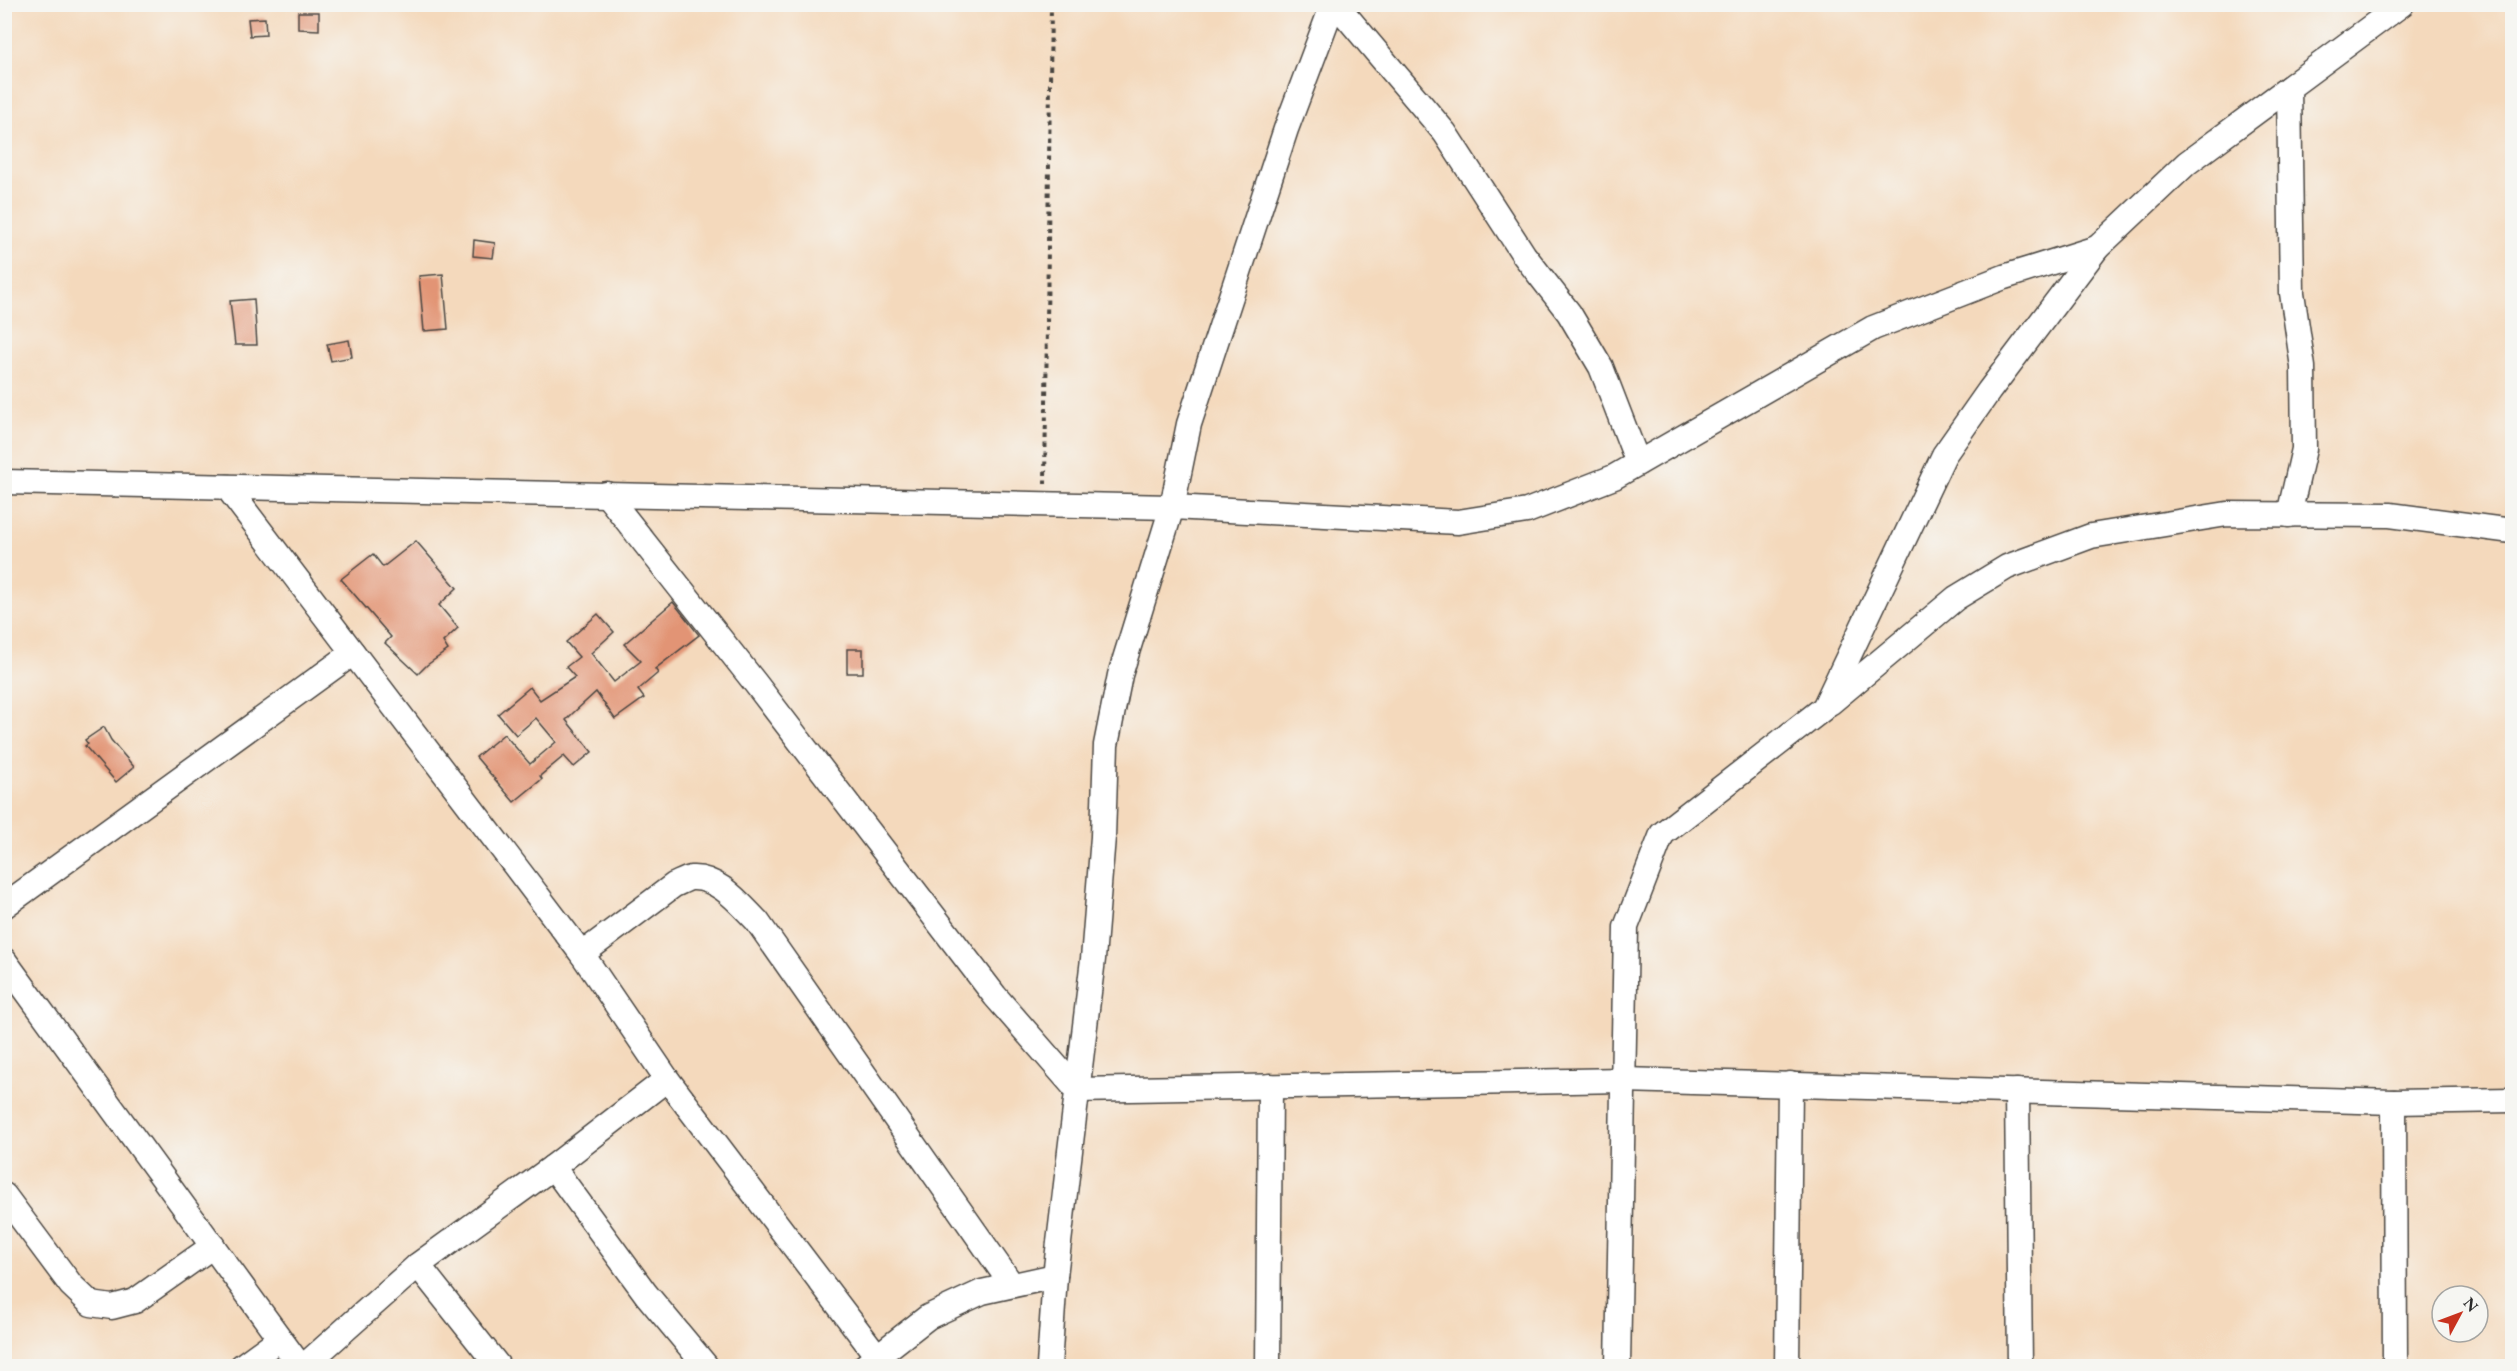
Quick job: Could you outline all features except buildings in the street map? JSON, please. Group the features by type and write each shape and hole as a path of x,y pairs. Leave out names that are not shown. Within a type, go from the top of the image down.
{"street":[{"path":"1049,1366 1055,1276 1093,959 1103,837 1106,745 1120,675 1172,507 1189,424 1286,129 1335,4 1445,134 1524,255 1569,313 1601,368 1638,463"},
{"path":"1824,708 1944,455 1989,391 2097,248 2187,163 2402,4"},
{"path":"2289,88 2292,293 2303,367 2304,448 2289,515"},
{"path":"4,482 1045,503 1172,507 1458,522 1527,511 1614,477 1873,328 1973,288 2097,248"},
{"path":"227,487 582,954 667,1079 870,1361 928,1317 982,1292 1055,1276"},
{"path":"606,494 756,684 995,996 1077,1090"},
{"path":"1618,1366 1626,927 1662,834 1824,708 1956,598 2007,567 2091,536 2227,514 2390,515 2512,531"},
{"path":"4,906 353,653"},
{"path":"582,954 674,885 691,878 709,880 729,894 757,921 1012,1285"},
{"path":"4,960 279,1339 302,1366 418,1265 553,1167 667,1079"},
{"path":"1077,1090 1624,1080 2394,1102 2512,1100"},
{"path":"1787,1366 1790,1084"},
{"path":"1268,1366 1270,1086"},
{"path":"2017,1091 2020,1366"},
{"path":"2394,1102 2394,1366"},
{"path":"553,1167 646,1294 706,1366"},
{"path":"4,1195 71,1285 91,1304 112,1308 135,1301 213,1246"},
{"path":"418,1265 498,1366"},
{"path":"242,1366 279,1339"}],"path":[{"path":"1045,503 1051,4"}]}
